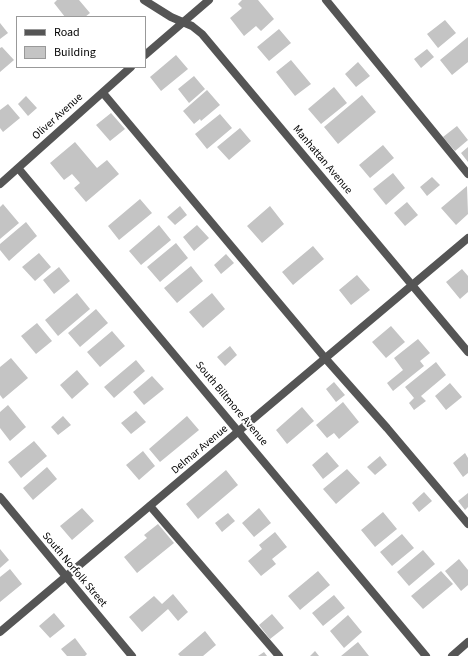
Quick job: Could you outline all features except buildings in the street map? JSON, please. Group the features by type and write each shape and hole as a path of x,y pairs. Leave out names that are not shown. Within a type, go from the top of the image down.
{"street":[{"name":"Manhattan Avenue","path":"144,0 155,8 183,22 202,34 468,352"},
{"path":"146,53 209,0"},
{"path":"326,0 468,174"},
{"name":"Oliver Avenue","path":"0,184 130,68"},
{"path":"102,92 325,358 387,428 468,524"},
{"name":"South Biltmore Avenue","path":"18,168 240,431 426,656"},
{"name":"Delmar Avenue","path":"0,632 468,238"},
{"name":"South Norfolk Street","path":"0,497 132,656"},
{"path":"150,506 279,656"},
{"path":"452,656 468,642"}]}
